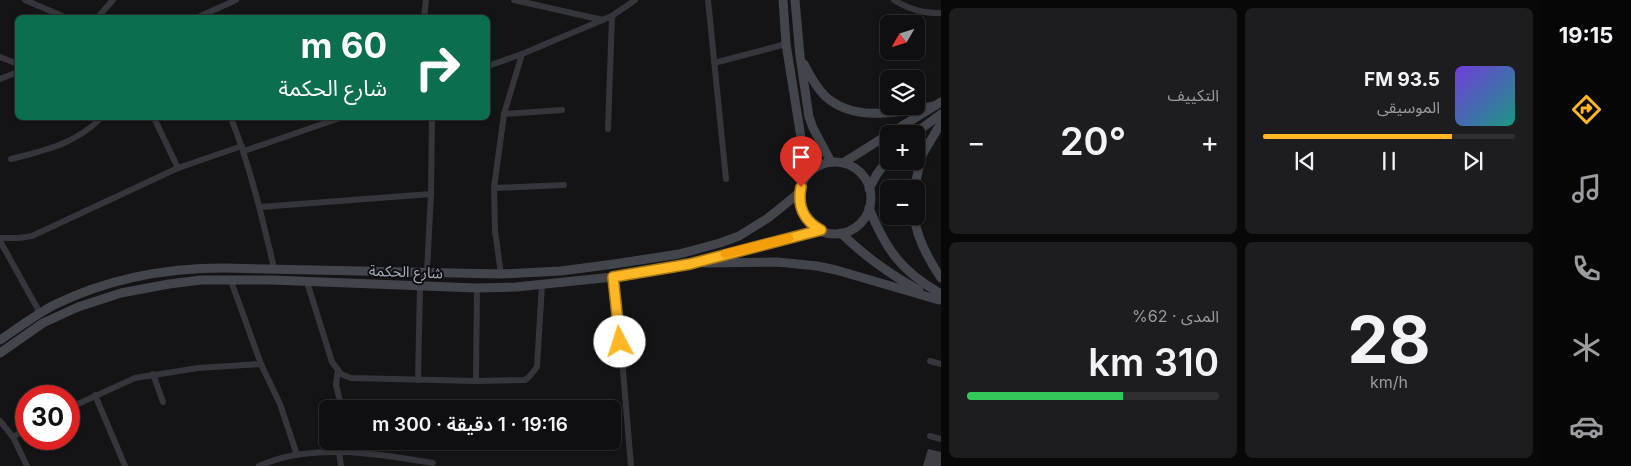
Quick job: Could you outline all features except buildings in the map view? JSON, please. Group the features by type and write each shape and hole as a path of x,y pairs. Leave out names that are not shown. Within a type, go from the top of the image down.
{"street":[{"path":"100,15 113,0"},
{"path":"203,15 236,0"},
{"path":"424,15 426,0"},
{"path":"514,0 602,20"},
{"path":"490,65 522,54 612,16 635,0"},
{"path":"708,0 726,179"},
{"path":"783,0 786,44 807,175"},
{"path":"795,0 800,56 810,116 813,128 831,162"},
{"path":"894,0 901,5 922,13 941,13"},
{"path":"29,1 60,15"},
{"path":"608,129 612,16"},
{"path":"714,63 786,44"},
{"path":"501,274 494,231 494,188 504,114 522,54"},
{"path":"800,56 818,88 825,96 841,107 858,112 876,114 905,111 937,104"},
{"path":"0,57 15,63"},
{"path":"0,79 15,73"},
{"path":"903,125 937,104"},
{"path":"504,114 562,110"},
{"path":"925,126 941,114"},
{"path":"11,159 57,147 91,128 99,120"},
{"path":"155,120 178,168"},
{"path":"232,120 243,148 260,207 274,268"},
{"path":"40,314 0,240 32,236 178,168 334,120"},
{"path":"427,271 432,120"},
{"path":"916,180 922,155 941,123"},
{"path":"842,163 880,140"},
{"path":"869,208 858,224 847,231 834,233 821,230 810,223 800,206 801,187 807,175 817,166 831,162 849,165 860,172 869,189 869,208 877,229 896,259 940,298"},
{"path":"869,189 880,169"},
{"path":"494,188 564,185"},
{"name":"شارع الحكمة","path":"0,340 54,305 95,288 138,276 200,268 427,271 501,274 561,271 679,254 739,236 754,228 800,193"},
{"path":"260,207 431,194"},
{"path":"916,225 924,250 941,278"},
{"name":"شارع الحكمة","path":"0,353 43,323 78,307 128,291 169,284 201,280 271,280 477,288 516,287 613,277 690,264 821,230"},
{"path":"841,233 849,241 913,287 940,298"},
{"path":"690,264 768,262 817,266 940,298"},
{"path":"613,277 619,323 630,466"},
{"path":"231,281 261,364 280,404 297,455"},
{"path":"307,282 332,362 343,375 351,378 476,382 525,380 537,367 542,284"},
{"path":"418,380 420,286"},
{"path":"476,382 477,288"},
{"path":"930,361 941,364"},
{"path":"80,402 135,378 153,374 198,368 261,364"},
{"path":"338,370 336,385 340,400"},
{"path":"153,374 163,402"},
{"path":"95,395 125,466"},
{"path":"0,421 13,436 27,466"},
{"path":"930,436 941,439"},
{"path":"339,452 341,466"},
{"path":"259,466 297,455 339,452 380,454 433,462"}],"slow traffic":[{"path":"725,254 789,238"}],"route":[{"path":"620,342 613,277 690,264 821,230 810,223 803,213 799,200 801,187"}]}
